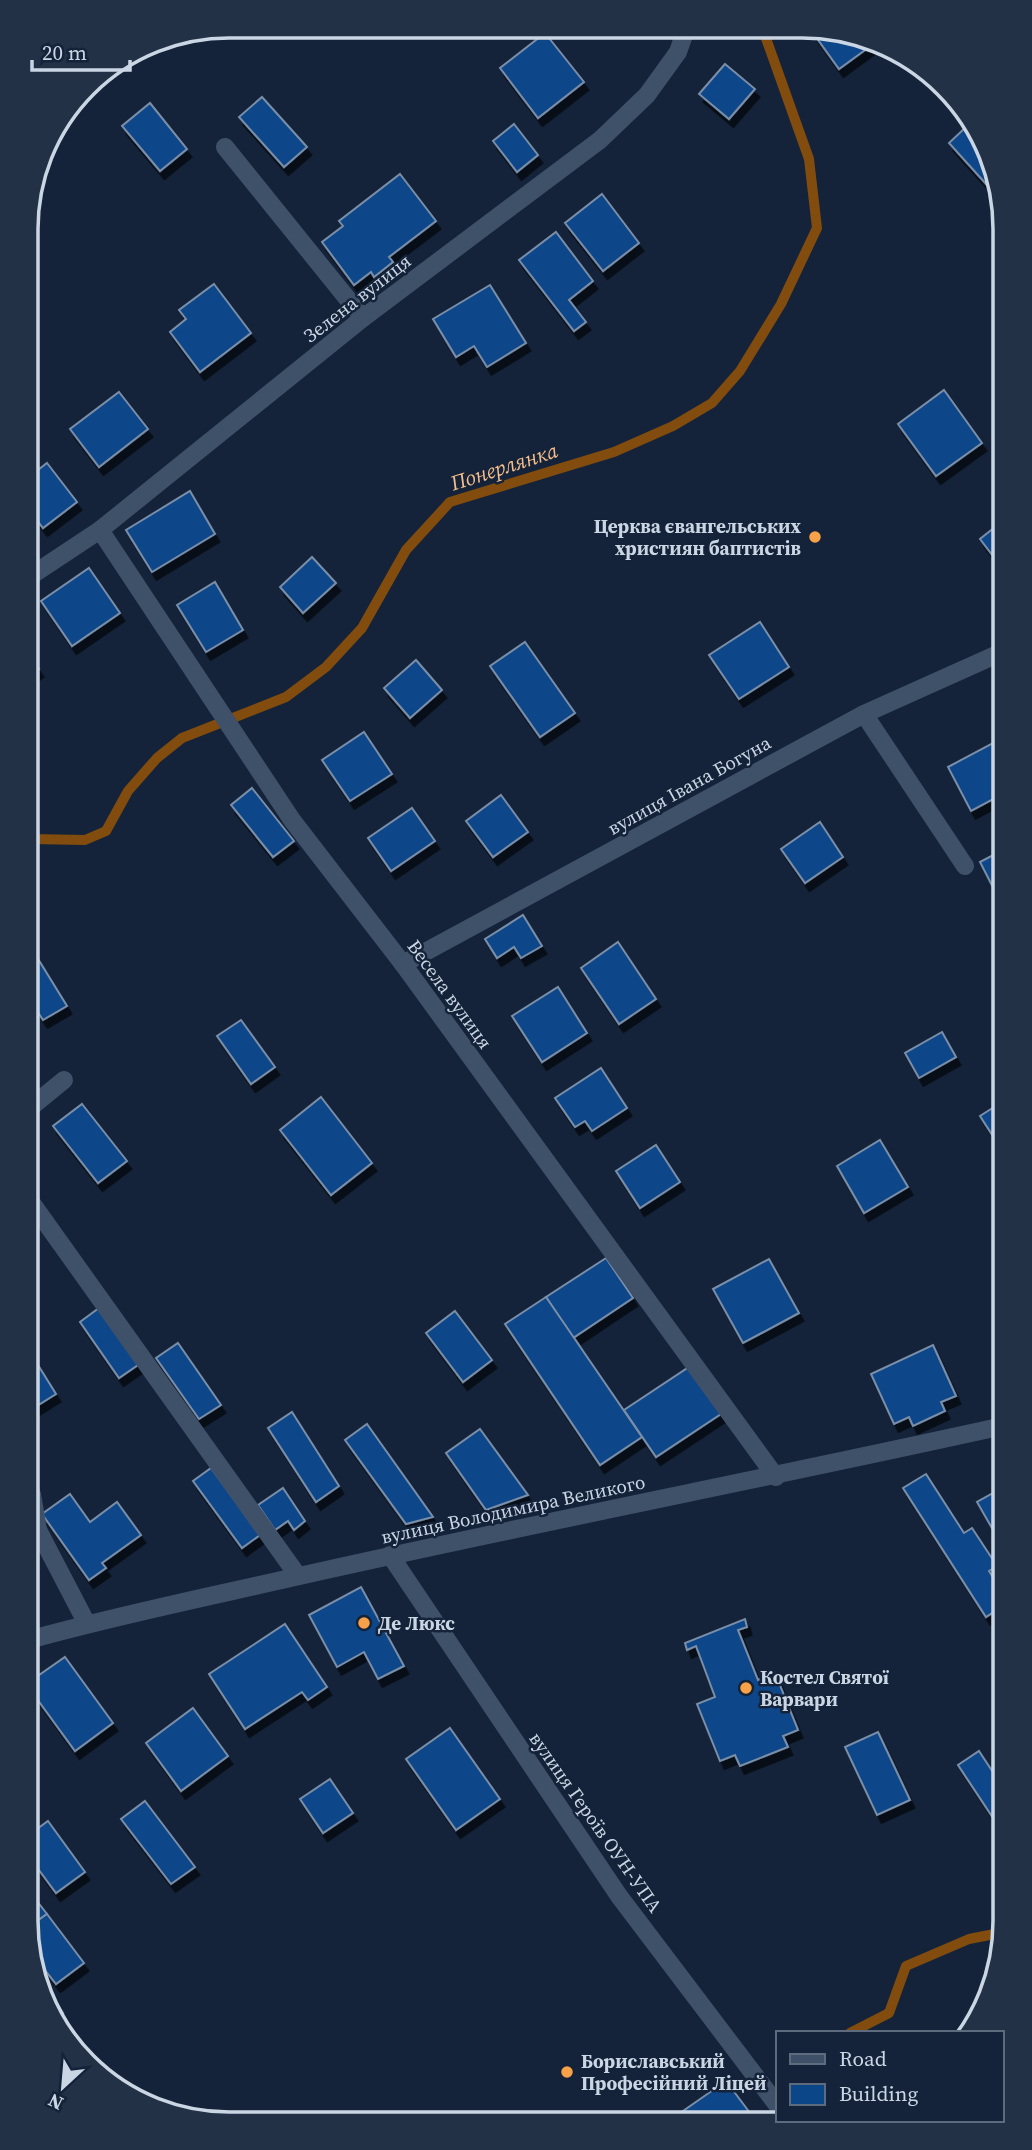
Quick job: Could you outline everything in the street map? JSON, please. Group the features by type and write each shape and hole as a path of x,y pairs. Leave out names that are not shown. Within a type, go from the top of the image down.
{"street":[{"name":"Зелена вулиця","path":"39,571 100,530 363,318 600,140 647,95 678,52 683,39"},
{"path":"226,147 363,318"},
{"name":"Весела вулиця","path":"100,530 292,820 403,964 776,1477"},
{"name":"вулиця Івана Богуна","path":"403,964 864,714 993,656"},
{"path":"864,714 965,866"},
{"path":"38,1101 64,1080"},
{"path":"38,1212 298,1576"},
{"name":"вулиця Володимира Великого","path":"38,1637 390,1555 776,1477 993,1428"},
{"path":"38,1530 87,1624"},
{"name":"вулиця Героїв ОУН-УПА","path":"390,1555 619,1896 776,2103"}],"building":[{"path":"537,39 550,39 584,82 538,118 500,68"},
{"path":"818,40 840,42 866,50 839,69"},
{"path":"725,64 755,89 729,119 699,94"},
{"path":"262,97 307,147 284,167 239,117"},
{"path":"150,103 187,149 160,171 122,126"},
{"path":"514,124 538,155 517,172 493,141"},
{"path":"964,129 974,145 988,187 949,143"},
{"path":"400,174 436,221 389,257 393,262 374,277 371,272 354,285 322,242 343,226 339,221"},
{"path":"602,194 639,243 603,271 565,223"},
{"path":"556,232 593,281 569,300 586,322 574,331 519,260"},
{"path":"214,284 251,333 200,372 170,332 186,319 179,310"},
{"path":"490,285 526,343 487,367 474,346 456,357 433,319"},
{"path":"944,390 982,443 936,476 898,424"},
{"path":"119,392 148,429 99,467 70,429"},
{"path":"47,463 77,502 43,528 39,523 39,469"},
{"path":"190,491 215,534 152,572 126,530"},
{"path":"993,529 993,556 980,539"},
{"path":"312,557 336,583 303,613 280,587"},
{"path":"89,568 120,613 72,646 41,601"},
{"path":"215,582 243,630 206,652 177,605"},
{"path":"760,622 789,667 739,699 709,655"},
{"path":"525,642 575,713 540,737 490,666"},
{"path":"416,660 442,690 410,718 384,688"},
{"path":"364,732 392,774 350,801 322,760"},
{"path":"993,743 993,799 971,811 948,767"},
{"path":"252,788 294,841 273,857 231,805"},
{"path":"501,795 528,832 493,857 466,821"},
{"path":"412,808 435,841 391,871 368,838"},
{"path":"820,822 843,857 805,883 781,849"},
{"path":"993,855 993,887 980,862"},
{"path":"523,915 542,946 521,958 514,947 497,958 485,939"},
{"path":"618,942 656,999 619,1024 581,968"},
{"path":"39,960 67,1006 43,1020 39,1013"},
{"path":"558,987 587,1033 542,1062 512,1016"},
{"path":"241,1020 275,1067 251,1084 217,1036"},
{"path":"942,1032 956,1057 919,1078 905,1053"},
{"path":"601,1068 627,1108 592,1131 585,1121 575,1127 555,1098"},
{"path":"321,1097 372,1163 331,1195 280,1130"},
{"path":"82,1104 127,1161 98,1183 53,1126"},
{"path":"993,1108 993,1136 980,1116"},
{"path":"880,1140 908,1187 864,1213 837,1166"},
{"path":"656,1145 680,1182 640,1208 616,1171"},
{"path":"606,1258 633,1298 573,1338 546,1297"},
{"path":"769,1259 799,1313 743,1343 713,1289"},
{"path":"546,1297 642,1437 600,1465 505,1324"},
{"path":"99,1308 138,1365 119,1378 80,1322"},
{"path":"455,1311 492,1360 463,1382 426,1333"},
{"path":"178,1343 221,1405 199,1419 156,1358"},
{"path":"933,1345 956,1396 941,1402 945,1411 913,1426 909,1417 894,1424 871,1374"},
{"path":"38,1366 56,1394 38,1405"},
{"path":"689,1367 721,1414 656,1457 624,1410"},
{"path":"292,1412 339,1486 316,1502 268,1428"},
{"path":"367,1424 433,1517 406,1524 345,1440"},
{"path":"480,1429 528,1495 486,1510 446,1453"},
{"path":"211,1468 260,1535 242,1548 193,1481"},
{"path":"926,1474 964,1533 972,1528 993,1560 993,1568 989,1571 993,1577 993,1612 986,1617 903,1488"},
{"path":"283,1488 305,1521 294,1530 288,1521 275,1530 258,1505"},
{"path":"993,1493 993,1530 977,1502"},
{"path":"70,1494 90,1522 117,1502 141,1535 102,1563 106,1568 89,1580 42,1514"},
{"path":"361,1587 404,1666 378,1679 364,1652 337,1667 309,1615"},
{"name":"Костел Святої Варвари","path":"745,1619 747,1627 738,1630 758,1680 775,1673 798,1730 783,1736 788,1747 740,1766 735,1755 720,1761 697,1704 715,1697 696,1646 687,1650 685,1643"},
{"path":"285,1624 327,1687 308,1700 302,1692 245,1729 209,1674"},
{"path":"65,1657 113,1723 75,1751 38,1700 38,1676"},
{"path":"193,1708 228,1756 181,1791 146,1743"},
{"path":"450,1728 500,1799 456,1830 406,1759"},
{"path":"878,1732 910,1800 877,1815 845,1747"},
{"path":"979,1751 993,1772 993,1818 958,1765"},
{"path":"330,1779 353,1813 323,1833 300,1799"},
{"path":"145,1801 195,1867 171,1884 121,1819"},
{"path":"48,1821 85,1872 56,1893 38,1869 38,1828"},
{"path":"38,1902 47,1914 38,1920"},
{"path":"47,1914 84,1963 56,1984 46,1971 42,1958 38,1920"},
{"path":"726,2081 749,2112 684,2112"}],"waterway":[{"name":"Понерлянка","path":"39,839 85,840 106,831 128,791 157,758 182,738 286,697 326,667 362,628 406,550 450,502 614,452 673,426 712,403 740,371 781,304 817,228 809,159 766,39"},
{"path":"854,2031 889,2013 906,1966 969,1939 993,1934"}],"place":[{"name":"Церква євангельських християн баптистів","path":"815,537"},
{"name":"Де Люкс","path":"364,1623"},
{"name":"Костел Святої Варвари","path":"746,1688"},
{"name":"Бориславський Професійний Ліцей","path":"567,2072"}]}
